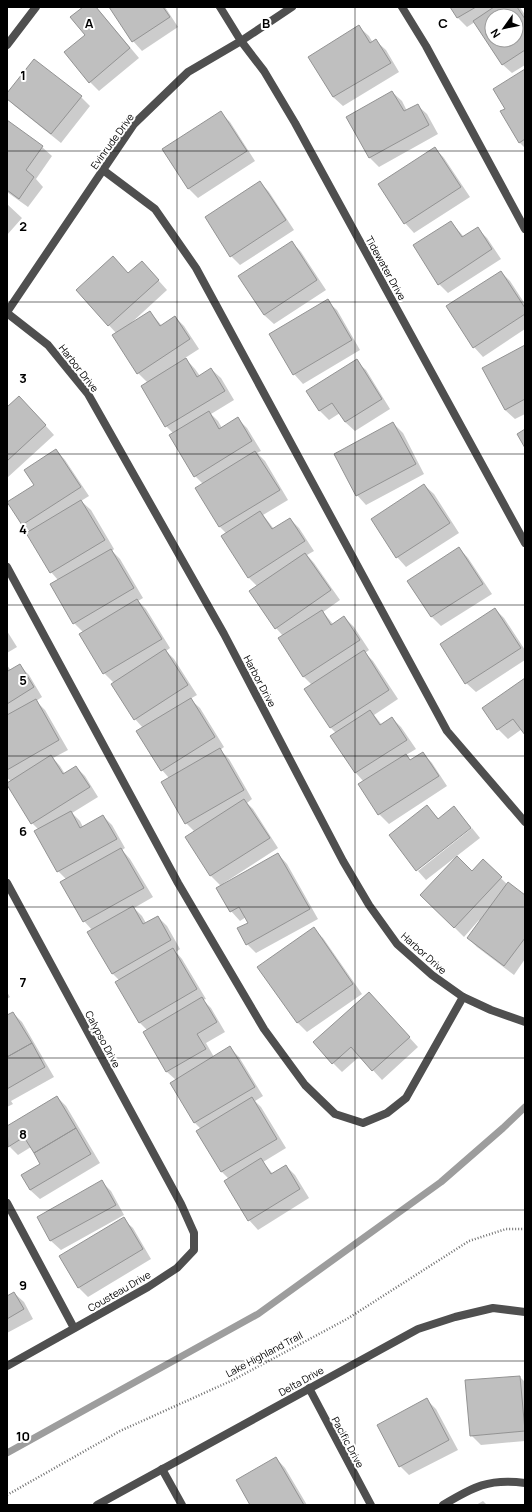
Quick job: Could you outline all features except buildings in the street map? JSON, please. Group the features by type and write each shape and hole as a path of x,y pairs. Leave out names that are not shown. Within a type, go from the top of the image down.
{"street":[{"path":"7,45 36,7"},
{"name":"Tidewater Drive","path":"220,7 241,41 264,71 295,123 525,544"},
{"name":"Evinrude Drive","path":"7,312 134,124 188,72 241,41 292,7"},
{"path":"402,7 426,46 525,229"},
{"path":"103,170 155,209 196,268 446,731 525,822"},
{"name":"Harbor Drive","path":"7,312 48,345 88,394 224,634 340,854 369,905 397,944 432,975 463,997 492,1010 525,1022"},
{"path":"7,567 178,883 264,1029 305,1085 335,1114 363,1123 387,1113 406,1098 463,997"},
{"name":"Calypso Drive","path":"7,883 181,1204"},
{"path":"7,1203 74,1328"},
{"name":"Cousteau Drive","path":"7,1366 154,1283 177,1268 194,1250 194,1233 181,1204"},
{"name":"Delta Drive","path":"97,1505 418,1329 455,1317 493,1308 525,1312"},
{"name":"Pacific Drive","path":"309,1388 371,1505"},
{"path":"162,1469 182,1505"},
{"path":"443,1505 468,1490 491,1482 511,1481 525,1483"}],"path":[{"name":"Lake Highland Trail","path":"7,1495 120,1431 233,1380 347,1319 469,1241 506,1229 525,1228"}],"waterway":[{"path":"7,1453 258,1314 441,1182 525,1107"}]}
